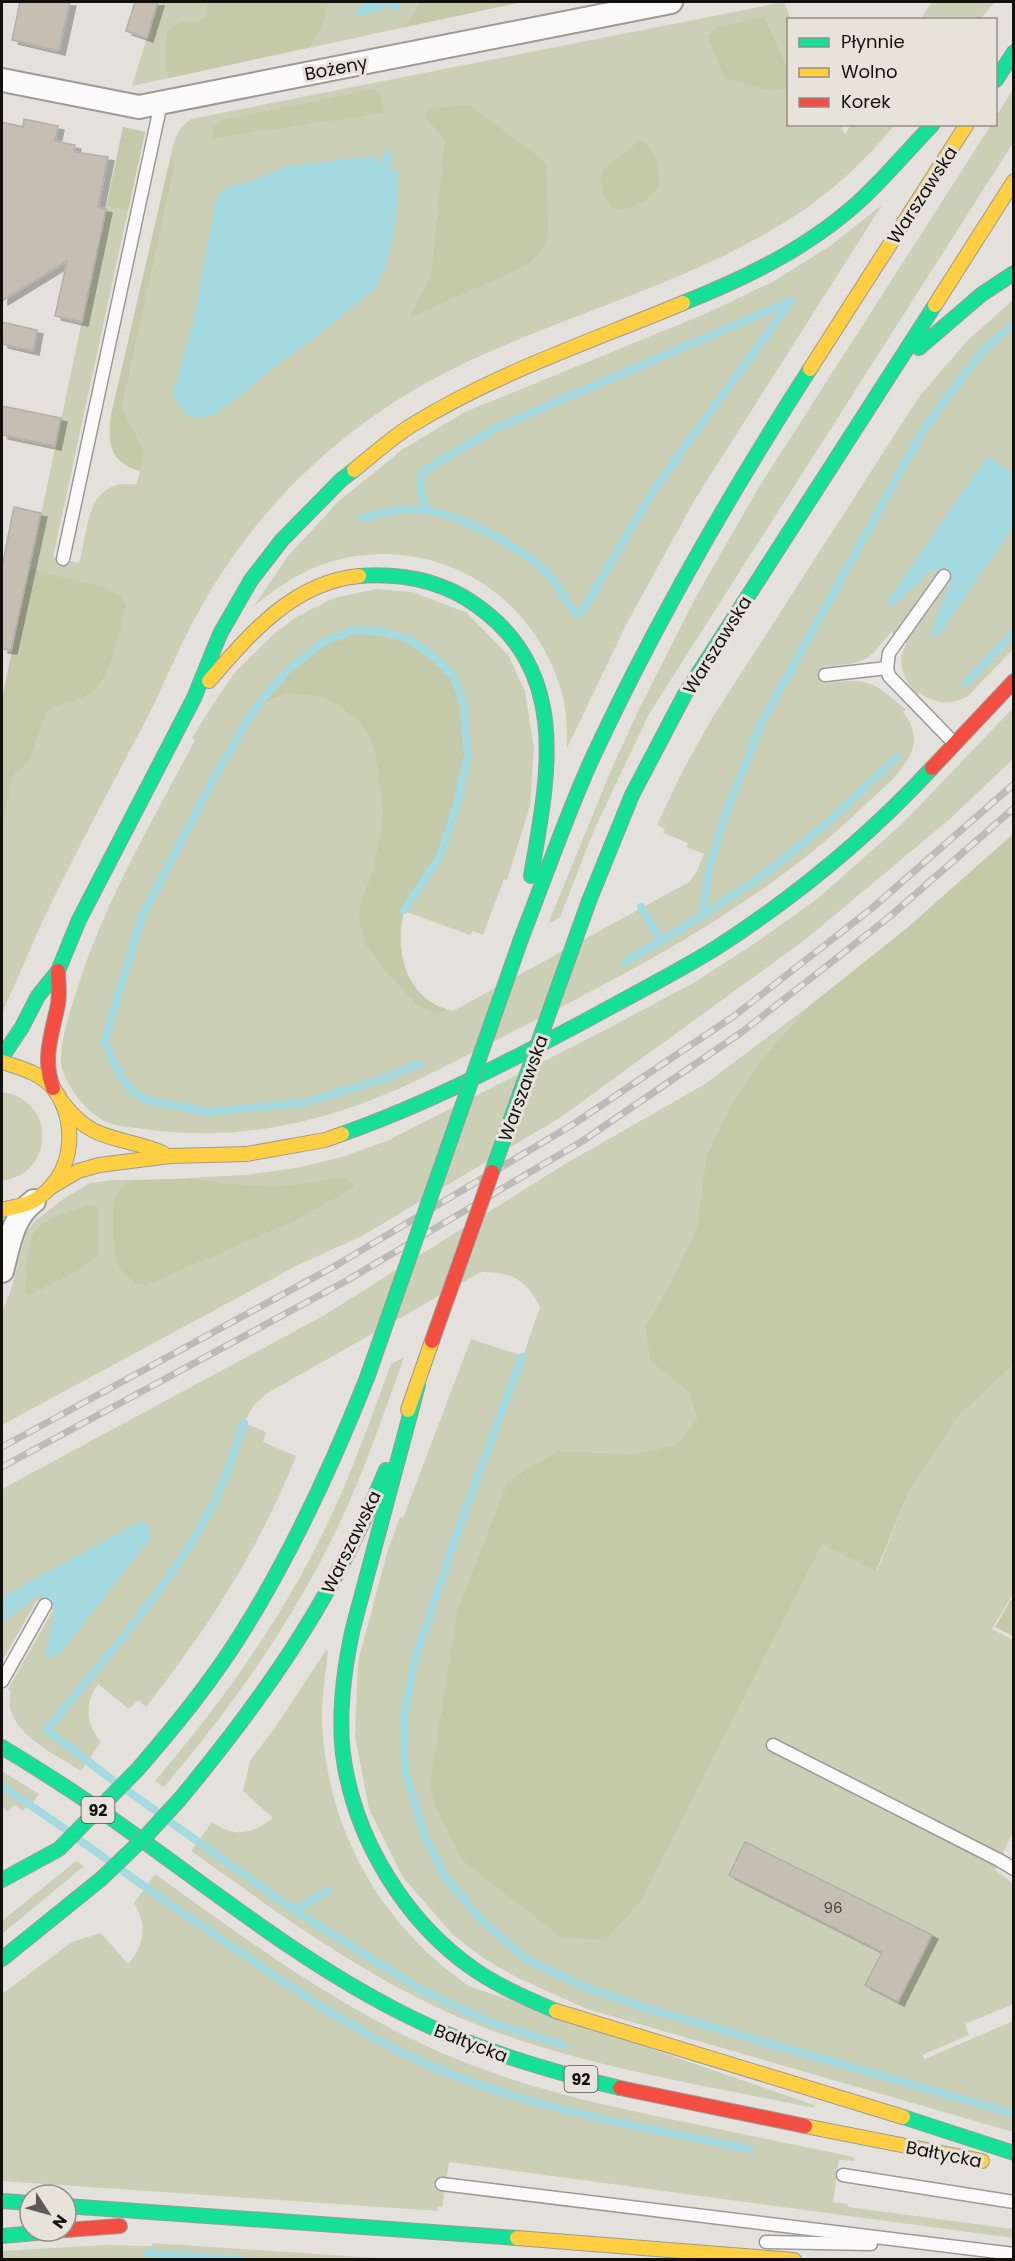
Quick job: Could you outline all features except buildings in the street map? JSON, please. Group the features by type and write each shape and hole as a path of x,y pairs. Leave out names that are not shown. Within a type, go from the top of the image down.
{"main road":[{"path":"997,55 1014,36"},
{"path":"997,78 1014,52"},
{"path":"2,1057 17,1036 38,996 58,970 79,920 194,698 220,634 251,580 282,540 311,510 341,480 376,451 409,427 453,401 520,370 740,280 780,259 863,198 931,126"},
{"name":"Warszawska","path":"5,1885 59,1849 138,1769 189,1710 245,1632 269,1592 309,1515 367,1378 521,939 590,764 639,662 705,539 786,406 966,126"},
{"name":"Warszawska","path":"2,1959 101,1879 146,1836 180,1799 249,1715 306,1629 342,1565 383,1475 418,1385 612,838 648,761 713,650 1014,182"},
{"path":"876,396 927,341 982,294 1014,273"},
{"path":"194,698 272,614 295,598 336,581 358,576 399,574 442,586 477,604 493,616 520,648 538,684 545,713 547,752 545,784 521,939"},
{"path":"2,1210 20,1206 82,1169 170,1156 247,1154 325,1140 387,1118 505,1064 697,959 791,896 866,834 912,790 1014,681"},
{"path":"58,970 57,1007 45,1057 48,1078 53,1088 75,1120 84,1128 104,1136 148,1145 170,1156"},
{"path":"2,1062 27,1069 53,1088"},
{"path":"44,1192 62,1172 70,1147 71,1131 63,1103"},
{"path":"418,1385 353,1628 346,1659 341,1719 343,1757 360,1826 400,1895 426,1926 461,1960 493,1981 531,2001 575,2018 845,2098 1014,2153"},
{"name":"Bałtycka","path":"2,1747 62,1785 308,1958 397,2011 439,2031 497,2054 596,2083 991,2163"},
{"path":"2,2201 18,2202"},
{"path":"78,2207 794,2259"},
{"path":"78,2229 226,2217"},
{"path":"2,2236 18,2235"}],"street":[{"name":"Bożeny","path":"2,80 139,107 671,2"},
{"path":"2,1271 16,1223 28,1205 44,1192"}],"lane":[{"path":"63,560 160,103"},
{"path":"944,576 890,653 887,668 894,682 955,744"},
{"path":"825,675 887,668"},
{"path":"2,1681 45,1605"},
{"path":"773,1745 1014,1869"},
{"path":"843,2175 1014,2202"},
{"path":"442,2184 1012,2254"},
{"path":"560,2241 722,2242"},
{"path":"757,2242 850,2243 1012,2254"}],"green space":[{"path":"158,2 522,2 132,86"},
{"path":"208,2 329,2 322,25 310,47 169,78 165,64 167,31 178,24 203,18"},
{"path":"420,2 522,2 405,27"},
{"path":"784,2 791,18 787,18 787,126 841,126 845,134 850,126 894,126 839,183 785,222 737,249 686,273 475,358 426,383 358,427 297,481 244,541 200,609 148,716 57,891 2,1013 2,699 123,127 145,132 53,557 79,563 92,508 97,499 104,491 114,486 137,484 144,451 122,408 176,160 170,159 176,136 191,119"},
{"path":"932,2 995,2 981,18 922,18"},
{"path":"764,17 787,68 787,90 763,89 725,78 708,39 716,28"},
{"path":"374,89 382,96 384,113 212,138 213,127 222,120"},
{"path":"1013,89 1013,143 649,714 594,830 560,917 548,924 612,768 697,595 759,487 990,126 997,126 997,115"},
{"path":"470,105 547,163 548,237 540,252 528,265 409,318 431,276 445,140 425,116 429,108"},
{"path":"123,127 145,132 128,211 107,205"},
{"path":"639,141 647,144 655,157 658,165 659,185 646,200 615,210 608,202 601,186 601,175 603,170"},
{"path":"170,159 176,160 122,408 144,451 140,471 122,463 117,457 111,442 110,425"},
{"path":"882,205 694,501 627,623 567,748 566,713 562,693 548,657 529,626 504,600 475,579 443,564 408,556 371,555 333,561 291,579 254,606 287,557 339,501 403,449 465,412 707,313 774,281 830,246"},
{"path":"1013,300 1013,649 968,696 950,702 932,700 920,693 918,695 913,690 905,678 901,664 901,657 907,644 891,632 875,651 863,660 824,667 826,683 862,682 878,687 886,693 906,710 903,712 910,723 914,739 909,757 894,778 823,842 742,903 657,956 441,1069 358,1105 280,1126 226,1133 199,1133 172,1132 114,1124 104,1121 82,1104 65,1076 61,1053 71,1009 100,927 114,895 195,740 192,738 236,671 276,632 298,616 334,598 375,589 413,592 467,613 508,655 525,691 534,748 530,806 507,880 504,879 483,935 473,931 470,935 404,911 401,943 407,973 414,986 424,997 437,1006 453,1011 689,882 696,873 704,854 686,847 688,843 663,833 665,829 657,825 682,772 711,720 919,397 966,342"},
{"path":"29,569 106,588 120,596 126,606 114,653 98,686 76,700 50,708 46,712 29,761 15,773 12,779 2,830 2,699"},
{"path":"354,630 392,633 427,651 447,670 459,693 466,719 467,746 464,775 450,829 437,861 412,896 400,925 401,955 412,983 432,1003 446,1009 441,1012 433,1013 418,1006 384,969 364,942 359,917 361,902 372,873 380,839 383,810 375,751 369,736 358,720 338,705 319,696 284,693 255,708 288,670 323,642"},
{"path":"1013,708 1013,759 951,818 806,939 561,1117 362,1236 298,1265 2,1425 2,1311 10,1293 26,1233 35,1221 63,1199 90,1183 112,1180 244,1175 296,1168 342,1157 387,1141 605,1030 695,982 757,942 817,899 902,824"},
{"path":"1013,834 1013,1365 957,1418 909,1491 876,1571 822,1544 640,1903 606,1940 562,1938 462,1860 436,1807 430,1784 457,1612 508,1481 558,1451 635,1454 678,1444 697,1419 688,1392 650,1361 645,1327 672,1280 697,1227 706,1155 734,1100 761,1060 809,1006 907,928"},
{"path":"809,1006 761,1060 734,1100 706,1154 697,1227 672,1280 645,1327 650,1361 688,1392 697,1420 678,1444 635,1454 558,1451 606,1940 640,1903 822,1543 877,1571 909,1491 957,1418 1013,1365 1013,1594 992,1629 1013,1640 1013,1832 995,1870 1013,1883 1013,2004 965,2024 969,2035 922,2055 925,2059 1013,2021 1013,2132 587,2009 516,1977 483,1958 452,1934 402,1876 369,1809 355,1736 358,1662 387,1553 400,1517 403,1518 471,1339 523,1356 540,1307 529,1290 516,1279 492,1272 481,1272 266,1394 253,1406 244,1423 266,1432 263,1442 296,1456 282,1490 249,1555 211,1618 146,1707 138,1700 129,1709 98,1684 90,1699 89,1714 92,1728 101,1742 81,1771 44,1748 21,1729 10,1705 11,1691 8,1689 53,1610 37,1600 2,1661 2,1489 323,1316 565,1164 705,1084"},
{"path":"2,1092 20,1098 32,1108 40,1121 42,1136 40,1151 32,1165 20,1175 2,1181"},
{"path":"332,1178 344,1178 354,1183 353,1188 294,1221 146,1285 135,1283 120,1269 116,1261 113,1203 121,1188 131,1180 191,1179 264,1186 294,1185"},
{"path":"95,1205 98,1209 98,1255 74,1273 28,1295 25,1293 31,1240 36,1231 53,1218"},
{"path":"404,1357 360,1477 311,1580 273,1642 232,1702 164,1787 155,1781 223,1696 264,1636 302,1574 358,1454 391,1364"},
{"path":"1013,1596 1013,1636 995,1627"},
{"path":"326,1650 328,1651 322,1715 325,1756 333,1795 346,1833 362,1868 383,1902 408,1933 437,1961 469,1986 814,2105 814,2108 596,2062 554,2051 470,2022 432,2005 360,1966 291,1922 191,1851 212,1822 228,1830 243,1832 258,1828 273,1818 243,1791 250,1761"},
{"path":"2,1771 39,1794 31,1805 28,1803 23,1811 14,1805 8,1812 2,1807"},
{"path":"76,1861 84,1866 2,1934 2,1921"},
{"path":"155,1874 299,1975 375,2020 454,2058 539,2088 597,2103 854,2157 854,2161 839,2160 833,2202 848,2204 848,2207 1013,2229 1013,2238 449,2162 442,2207 438,2207 438,2211 78,2186 78,2183 2,2181 2,1994 72,1942 101,1933 128,1964 138,1949 142,1934 141,1919 134,1903"},
{"path":"152,2243 391,2259 2,2260 2,2251 104,2245 152,2246"}],"water":[{"path":"367,2 400,2 400,8 395,11 391,7 386,7 365,16 356,16 357,10"},
{"path":"375,156 386,170 398,170 397,214 394,230 387,260 376,286 332,325 216,414 200,418 189,416 173,394 193,322 216,200 223,189 288,166"},
{"path":"989,457 1013,473 1013,528 939,635 934,637 930,634 951,581 936,570 931,571 894,605 890,606 886,603 986,458"},
{"path":"140,1521 150,1529 149,1540 59,1655 45,1658 55,1607 39,1595 2,1623 2,1597"}],"waterway":[{"path":"386,170 388,155"},
{"path":"426,510 421,492 421,473 496,428 791,301"},
{"path":"362,518 393,511 417,509 440,513 474,526 526,555 550,576 576,614 582,612 653,491 791,301"},
{"path":"702,916 709,869 724,818 761,724 925,427 985,348 1014,324"},
{"path":"404,910 440,856 456,808 468,755 463,701 454,677 433,656 411,640 386,632 354,630 323,642 288,670 255,708 213,780 142,917 104,1042 122,1078 132,1091 146,1100 208,1112 304,1103 377,1081 420,1064"},
{"path":"966,683 1014,632"},
{"path":"625,962 699,917 771,869 820,829 897,757"},
{"path":"641,907 661,941"},
{"path":"522,1357 454,1542 415,1659 404,1716 405,1771 425,1837 445,1877 482,1921 526,1959 585,1987 649,2009 1014,2114"},
{"path":"115,1782 47,1730 142,1614 186,1552 221,1488 244,1423"},
{"path":"2,1786 68,1831"},
{"path":"125,1789 159,1813"},
{"path":"169,1821 294,1910 328,1891"},
{"path":"78,1839 109,1861"},
{"path":"120,1869 313,2002 387,2045 438,2069 513,2096 552,2107 749,2149"},
{"path":"294,1910 423,1991 492,2023 563,2045"},
{"path":"148,2253 240,2260"}],"railway":[{"path":"2,1447 335,1266 572,1125 734,1016 871,909 1014,784"},
{"path":"2,1467 346,1281 581,1142 742,1032 888,918 1014,808"}],"traffic: fast":[{"path":"997,78 1014,52"},
{"path":"683,303 755,271 823,231 864,197 931,126"},
{"path":"919,348 982,294 1014,273"},
{"path":"589,901 632,795 685,694 935,305"},
{"path":"521,939 581,783 640,660 750,464 810,369"},
{"path":"2,1057 22,1027 38,996 58,971 79,920 194,698 220,634 251,580 282,540 341,480 354,470"},
{"path":"359,576 405,577 434,584 463,596 507,632 527,662 540,694 546,728 543,801 531,876"},
{"path":"342,1134 405,1110 496,1067 585,1021 716,948 774,908 830,865 932,768"},
{"path":"492,1172 589,901"},
{"path":"367,1378 521,939"},
{"path":"138,1769 206,1685 261,1601 311,1508 367,1378"},
{"path":"418,1385 353,1628 347,1659 341,1722 343,1754 349,1785 358,1816 371,1847 405,1903 426,1928 475,1970 514,1992 556,2011"},
{"path":"180,1799 242,1721 296,1643 344,1560 386,1470"},
{"path":"2,1747 77,1794 246,1916 320,1966 398,2011 451,2036 506,2056 620,2088"},
{"path":"59,1849 138,1769"},
{"path":"101,1879 146,1836 180,1799"},
{"path":"2,1880 59,1849"},
{"path":"2,1959 101,1879"},
{"path":"903,2117 1014,2153"},
{"path":"2,2201 18,2202"},
{"path":"78,2207 517,2238"},
{"path":"2,2236 18,2235"}],"traffic: slow":[{"path":"810,369 966,126"},
{"path":"935,305 1014,181"},
{"path":"354,470 404,430 477,389 683,303"},
{"path":"209,681 257,629 293,600 313,588 335,580 359,576"},
{"path":"2,1062 37,1075 49,1083 62,1103 69,1134 68,1150 57,1179 33,1201 2,1210"},
{"path":"63,1103 85,1126 108,1137 163,1153"},
{"path":"51,1187 78,1171 99,1165 170,1156 247,1154 325,1140 342,1134"},
{"path":"408,1410 432,1341"},
{"path":"556,2011 903,2117"},
{"path":"805,2126 982,2161"},
{"path":"517,2238 794,2260"}],"traffic: jam":[{"path":"932,768 1014,681"},
{"path":"53,1088 48,1056 59,1000 58,971"},
{"path":"432,1341 492,1172"},
{"path":"620,2088 805,2126"},
{"path":"78,2229 120,2226"}]}
